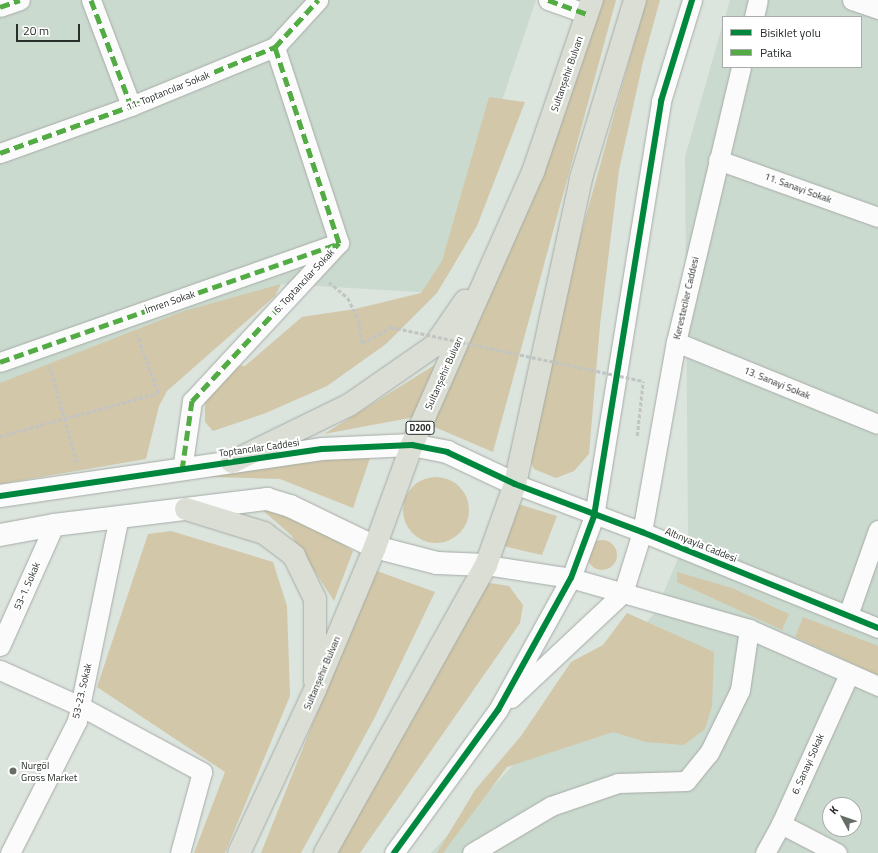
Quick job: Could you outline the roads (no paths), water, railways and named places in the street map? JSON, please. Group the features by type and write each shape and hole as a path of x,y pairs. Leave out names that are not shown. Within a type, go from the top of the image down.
{"highway":[{"path":"325,853 486,565 515,484 581,178 635,0"},
{"name":"Sultanşehir Bulvarı","path":"240,853 315,690 375,547 412,445 533,172 590,7"},
{"path":"232,462 349,405 434,346 495,258"},
{"path":"186,509 264,533 294,556 315,599 315,690"}],"street":[{"path":"0,7 20,0"},
{"path":"91,0 132,106"},
{"name":"11. Toptancılar Sokak","path":"0,153 132,106 275,47 318,0"},
{"path":"548,0 590,7"},
{"path":"394,853 498,710 571,578 594,516 662,101 692,0"},
{"path":"754,16 758,0"},
{"path":"852,0 878,9"},
{"name":"6. Toptancılar Sokak","path":"182,470 192,401 339,243 275,47"},
{"name":"Keresteciler Caddesi","path":"623,593 642,532 676,342 741,68"},
{"name":"11. Sanayi Sokak","path":"718,160 878,217"},
{"name":"İmren Sokak","path":"0,362 339,243"},
{"name":"13. Sanayi Sokak","path":"676,342 878,424"},
{"name":"Toptancılar Caddesi","path":"0,496 322,449 412,445 447,452 515,484"},
{"name":"Altınyayla Caddesi","path":"515,484 594,516 642,532 878,628"},
{"path":"0,535 54,525 267,499 290,506 375,547 437,563 486,565 571,578 749,629 878,686"},
{"name":"53-23. Sokak","path":"10,853 77,721 119,517"},
{"name":"53-1. Sokak","path":"0,646 54,525"},
{"path":"848,615 878,530"},
{"path":"498,710 623,593"},
{"path":"472,853 551,806 611,785 618,783 686,781 709,752 740,690 749,629"},
{"path":"0,670 80,706 202,772 180,853"},
{"name":"6. Sanayi Sokak","path":"766,853 781,824 848,674"},
{"path":"781,824 837,853"}],"place":[{"name":"Nurgöl Gross Market","path":"13,771"}]}
